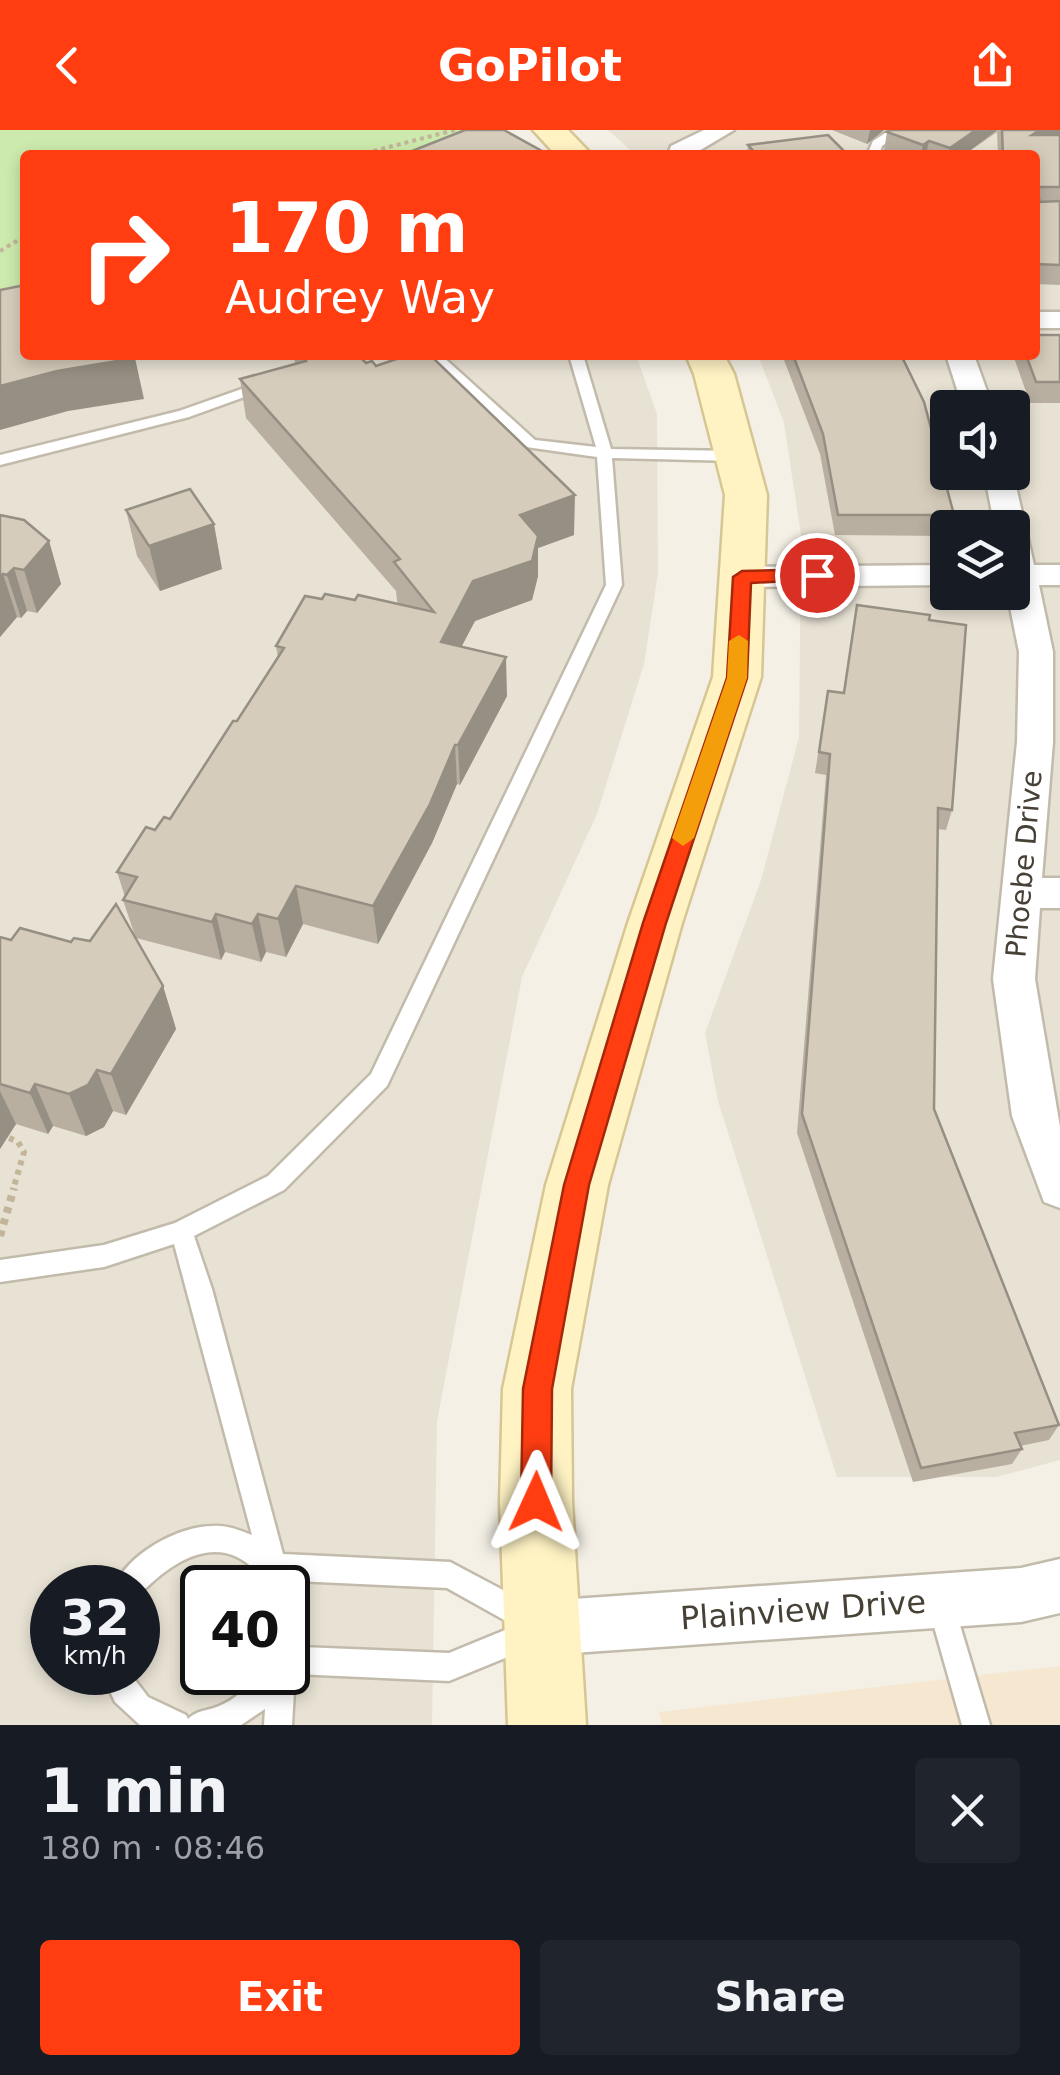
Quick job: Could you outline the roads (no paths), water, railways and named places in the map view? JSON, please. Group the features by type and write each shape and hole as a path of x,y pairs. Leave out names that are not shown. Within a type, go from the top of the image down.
{"street":[{"path":"549,130 569,150"},
{"path":"682,150 722,130"},
{"path":"548,1725 536,1502 538,1389 544,1352 576,1185 655,923 737,678 746,495 707,360"},
{"path":"962,360 972,390"},
{"path":"742,577 930,575"},
{"path":"1030,575 1060,575"},
{"name":"Phoebe Drive","path":"1023,610 1036,670 1035,742 1014,980 1034,1116 1060,1188"},
{"path":"1019,893 1060,893"},
{"name":"Plainview Drive","path":"544,1628 1020,1595 1060,1586"}],"lane":[{"path":"875,150 877,144 898,130"},
{"path":"439,360 531,444 604,453 736,456"},
{"path":"0,1271 104,1256 181,1231 276,1183 379,1080 614,585 604,453 577,360"},
{"path":"0,460 184,414 285,377"},
{"path":"181,1231 276,1565"},
{"path":"146,1565 173,1547 201,1538 229,1539 255,1548 269,1565"},
{"path":"310,1577 450,1575 544,1628"},
{"path":"940,1601 976,1725"},
{"path":"310,1661 449,1666 544,1628"},
{"path":"127,1695 154,1720 176,1725"},
{"path":"199,1725 243,1710 259,1695"},
{"path":"278,1725 279,1695"}]}
